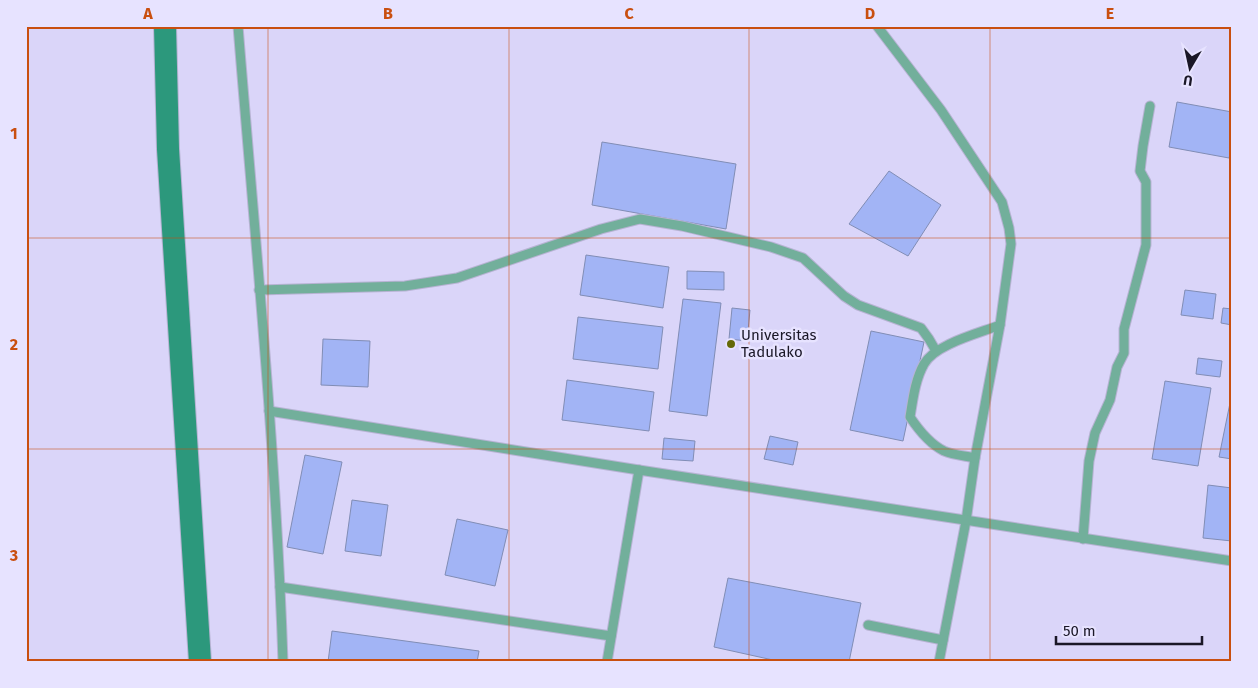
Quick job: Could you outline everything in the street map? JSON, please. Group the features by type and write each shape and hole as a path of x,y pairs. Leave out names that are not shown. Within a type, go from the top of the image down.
{"street":[{"path":"165,26 168,150 200,662"}],"lane":[{"path":"238,26 269,411 280,587 282,662"},
{"path":"878,26 941,110 1002,202 1011,244 1000,324 966,521 939,662"},
{"path":"1083,540 1089,461 1095,433 1110,400 1117,367 1124,353 1124,330 1146,245 1146,182 1140,170 1150,106"},
{"path":"259,290 405,286 457,278 601,229 640,219 682,226 771,247 803,258 844,296 858,305 921,328 936,351"},
{"path":"976,458 945,452 933,444 916,426 910,417 915,386 925,362 936,351 1000,324"},
{"path":"269,411 1083,540 1232,561"},
{"path":"607,662 639,470"},
{"path":"280,587 611,636"},
{"path":"868,625 943,640"}],"building":[{"path":"1177,102 1232,112 1232,146 1229,158 1169,147"},
{"path":"602,142 736,164 726,229 592,205"},
{"path":"889,171 941,205 908,256 849,224"},
{"path":"586,255 669,267 663,308 580,295"},
{"path":"687,271 724,272 724,290 687,289"},
{"path":"1185,290 1216,294 1213,319 1181,315"},
{"path":"683,299 721,303 707,416 669,411"},
{"path":"732,308 750,310 747,341 729,339"},
{"path":"1223,308 1232,309 1232,325 1221,323"},
{"path":"578,317 663,327 658,369 573,359"},
{"path":"871,331 924,342 903,441 850,430"},
{"path":"323,339 370,341 368,387 321,385"},
{"path":"1198,358 1222,361 1220,377 1196,374"},
{"path":"567,380 654,392 649,431 562,420"},
{"path":"1165,381 1211,388 1198,466 1152,459"},
{"path":"1230,403 1232,403 1232,459 1219,457"},
{"path":"770,436 798,442 793,465 764,459"},
{"path":"664,438 695,441 693,461 662,459"},
{"path":"305,455 342,462 323,554 287,547"},
{"path":"1208,485 1232,488 1232,541 1203,538"},
{"path":"352,500 388,505 381,556 345,551"},
{"path":"457,519 508,530 495,586 445,575"},
{"path":"728,578 861,603 849,662 782,662 714,647"},
{"path":"332,631 479,651 477,662 328,662"}],"place":[{"name":"Universitas Tadulako","path":"731,344"}]}
